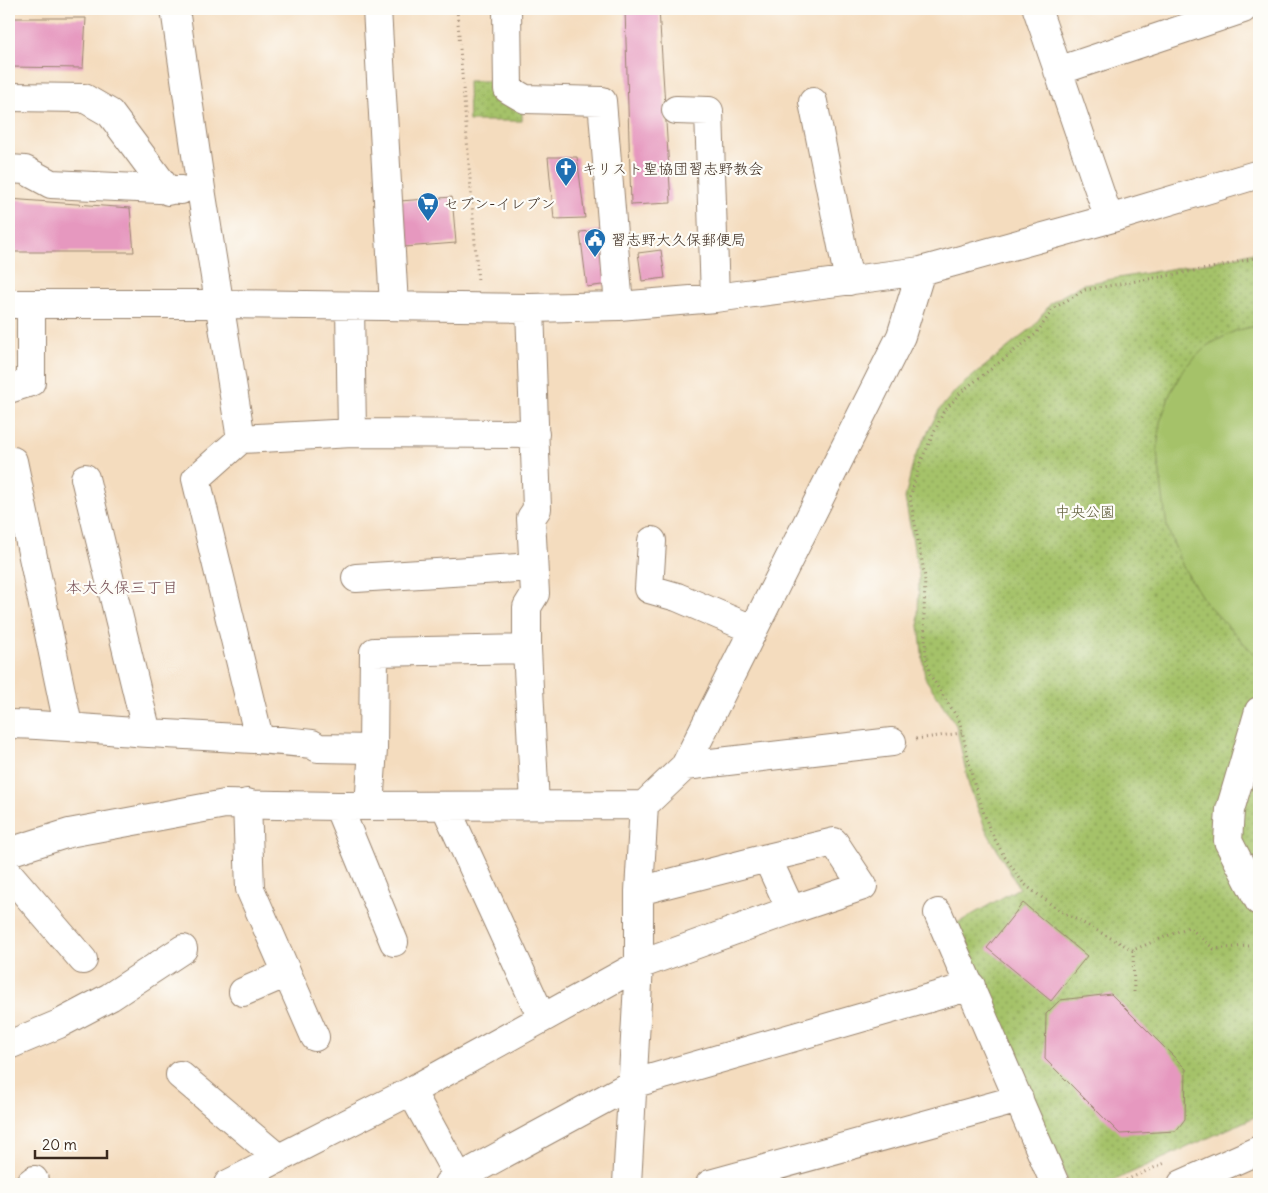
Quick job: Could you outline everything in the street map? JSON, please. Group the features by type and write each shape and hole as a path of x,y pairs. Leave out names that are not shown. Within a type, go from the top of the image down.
{"street":[{"path":"175,9 201,189 241,439"},
{"path":"377,9 394,305"},
{"path":"507,9 508,89 525,98 602,101 619,306"},
{"path":"1037,9 1109,219"},
{"path":"1058,71 1243,9"},
{"path":"9,96 84,98 110,113 168,191"},
{"path":"813,102 849,281"},
{"path":"676,110 709,111 715,298"},
{"path":"9,169 25,170 51,184 168,191 201,189"},
{"path":"9,389 31,382 20,305 394,305 530,308 619,306 715,298 920,271 1109,219 1259,174"},
{"path":"627,1184 639,966 639,892 644,805 685,766 752,629 901,336 920,271"},
{"path":"350,306 352,433"},
{"path":"530,308 537,509 531,518 535,594 527,607 527,649 535,805"},
{"path":"259,738 196,479 241,439 352,433 535,434"},
{"path":"13,461 68,725"},
{"path":"85,478 147,733"},
{"path":"652,541 649,590 677,596 752,629"},
{"path":"356,578 533,567"},
{"path":"370,806 373,749 374,652 527,649"},
{"path":"1259,711 1230,810 1228,841 1259,901"},
{"path":"9,724 68,725 147,733 259,738 312,744 318,748 373,749"},
{"path":"685,766 892,742"},
{"path":"247,803 250,889 314,1038"},
{"path":"9,852 69,833 225,804 338,806 644,805"},
{"path":"338,806 394,942"},
{"path":"445,806 542,1018"},
{"path":"228,1184 411,1091 639,966 863,886 834,842 639,892"},
{"path":"767,858 792,910"},
{"path":"9,874 83,960"},
{"path":"938,913 1055,1184"},
{"path":"9,1045 59,1024 110,997 183,949"},
{"path":"243,992 286,973"},
{"path":"411,1091 453,1181 632,1084 970,986"},
{"path":"180,1076 278,1158"},
{"path":"710,1184 1019,1099"},
{"path":"1182,1184 1259,1150"}],"path":[{"path":"457,9 480,307"},
{"path":"1133,950 1057,909 1024,884 1004,856 989,828 974,784 960,722 930,675 926,658 924,618 925,577 910,498 920,462 942,413 960,392 1036,334 1054,308 1085,290 1212,268 1259,257"},
{"path":"892,742 962,733"},
{"path":"1133,950 1189,927 1214,949 1259,945"},
{"path":"1133,950 1134,992"}],"green space":[{"path":"468,81 502,81 522,104 522,121 469,121"},
{"name":"中央公園","path":"1259,251 1259,1115 1106,1184 1069,1184 954,925 1019,888 986,830 969,786 956,725 925,678 918,617 919,576 905,498 914,459 939,410 957,389 1033,327 1051,303 1083,284 1211,262"},
{"path":"1259,325 1259,659 1205,602 1183,567 1167,527 1157,451 1160,422 1170,394 1184,368 1208,345 1235,331"}],"building":[{"path":"625,9 659,9 671,203 631,205"},
{"path":"9,18 86,18 83,68 9,67"},
{"name":"キリスト聖協団習志野教会","path":"548,157 577,157 585,218 554,219"},
{"name":"セブン-イレブン","path":"452,197 456,243 404,247 400,201"},
{"path":"9,199 130,208 134,252 9,252"},
{"name":"習志野大久保郵便局","path":"604,230 609,284 587,287 580,232"},
{"path":"661,250 665,278 642,281 638,253"},
{"path":"1023,903 1087,956 1051,1001 987,948"},
{"path":"1111,994 1186,1069 1185,1119 1176,1131 1120,1134 1045,1059 1046,1014 1060,1000"}],"place":[{"name":"キリスト聖協団習志野教会","path":"566,187"},
{"name":"セブン-イレブン","path":"428,222"},
{"name":"習志野大久保郵便局","path":"595,258"}],"district":[{"name":"本大久保三丁目","path":"122,587"}]}
